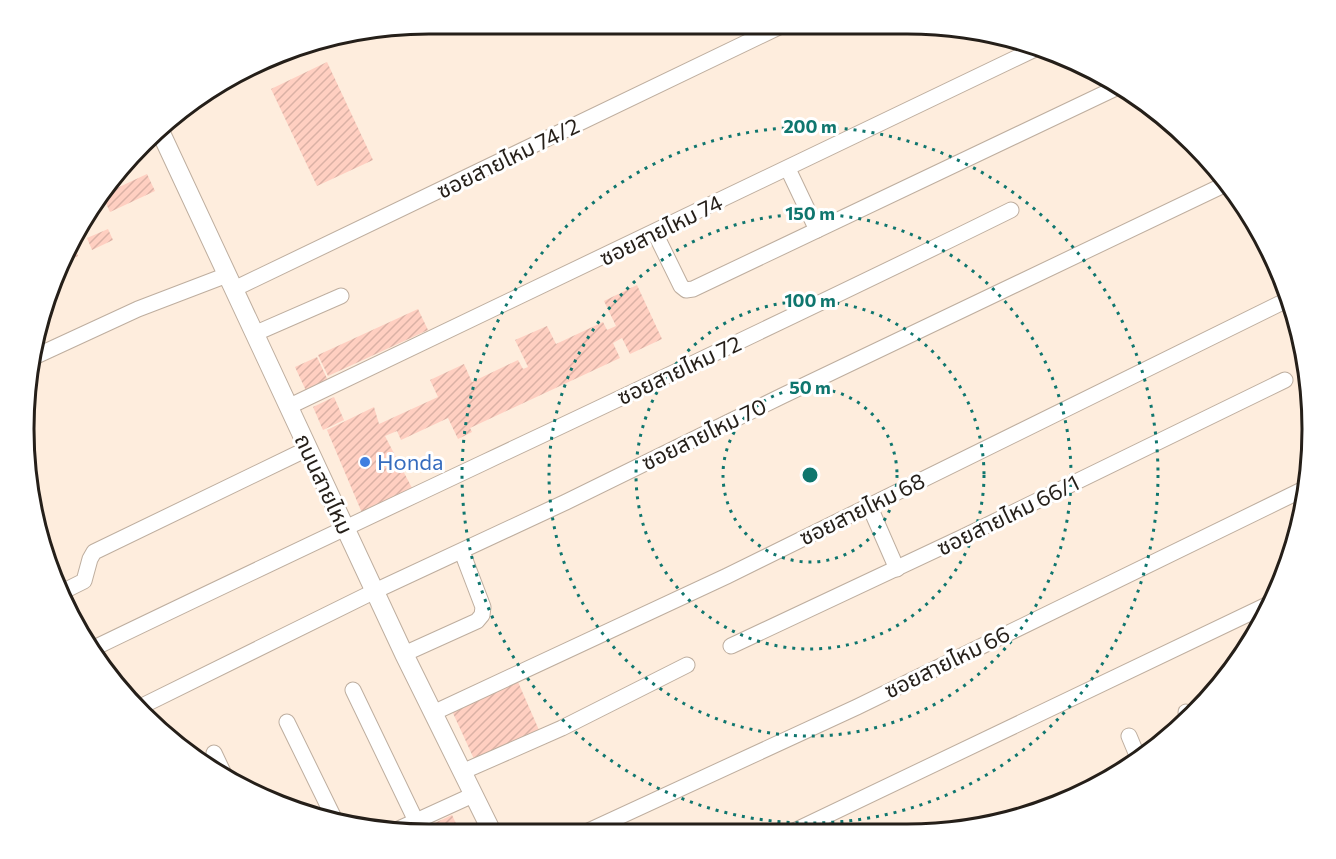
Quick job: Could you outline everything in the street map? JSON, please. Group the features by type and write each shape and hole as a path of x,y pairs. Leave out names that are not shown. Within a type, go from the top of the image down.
{"main road":[{"name":"ถนนสายไหม","path":"163,138 307,449 432,713 488,824"}],"street":[{"name":"ซอยสายไหม 74/2","path":"42,353 138,309 230,282 764,34"},
{"name":"ซอยสายไหม 74","path":"288,407 1027,53"},
{"path":"655,233 681,286 686,290 1110,91"},
{"path":"788,169 817,230"},
{"name":"ซอยสายไหม 70","path":"146,704 375,591 462,552 803,385 1219,187"},
{"name":"ซอยสายไหม 72","path":"99,646 829,299 1011,210"},
{"path":"254,334 340,296"},
{"name":"ซอยสายไหม 68","path":"432,713 727,576 1281,303"},
{"name":"ซอยสายไหม 66/1","path":"731,646 897,569 1285,380"},
{"path":"68,589 84,581 90,558 94,552 307,449"},
{"name":"ซอยสายไหม 66","path":"601,824 846,711 1296,493"},
{"path":"869,505 897,569"},
{"path":"404,654 477,621 482,615 483,607 462,552"},
{"path":"811,824 1258,609"},
{"path":"462,772 562,728 687,665"},
{"path":"352,690 416,820"},
{"path":"287,722 331,812"},
{"path":"1129,736 1135,751"},
{"path":"214,753 219,764"},
{"path":"408,824 473,795"}],"building":[{"path":"327,62 373,160 317,186 271,89"},
{"path":"147,174 155,191 110,212 106,203 117,188"},
{"path":"108,229 113,240 92,250 87,238"},
{"path":"637,285 662,339 630,354 622,338 613,343 620,358 470,428 472,432 458,439 448,418 401,440 397,431 385,436 413,490 362,513 327,430 374,407 379,424 438,397 430,380 464,364 472,382 518,360 523,369 528,367 515,340 547,326 556,344 603,322 607,330 616,326 604,301"},
{"path":"418,309 428,330 328,376 318,355"},
{"path":"317,357 330,385 308,395 295,367"},
{"path":"334,397 344,420 323,430 313,407"},
{"path":"518,682 539,730 474,759 452,711"},
{"path":"452,815 456,824 432,824"}],"place":[{"name":"Honda","path":"365,462"}]}
